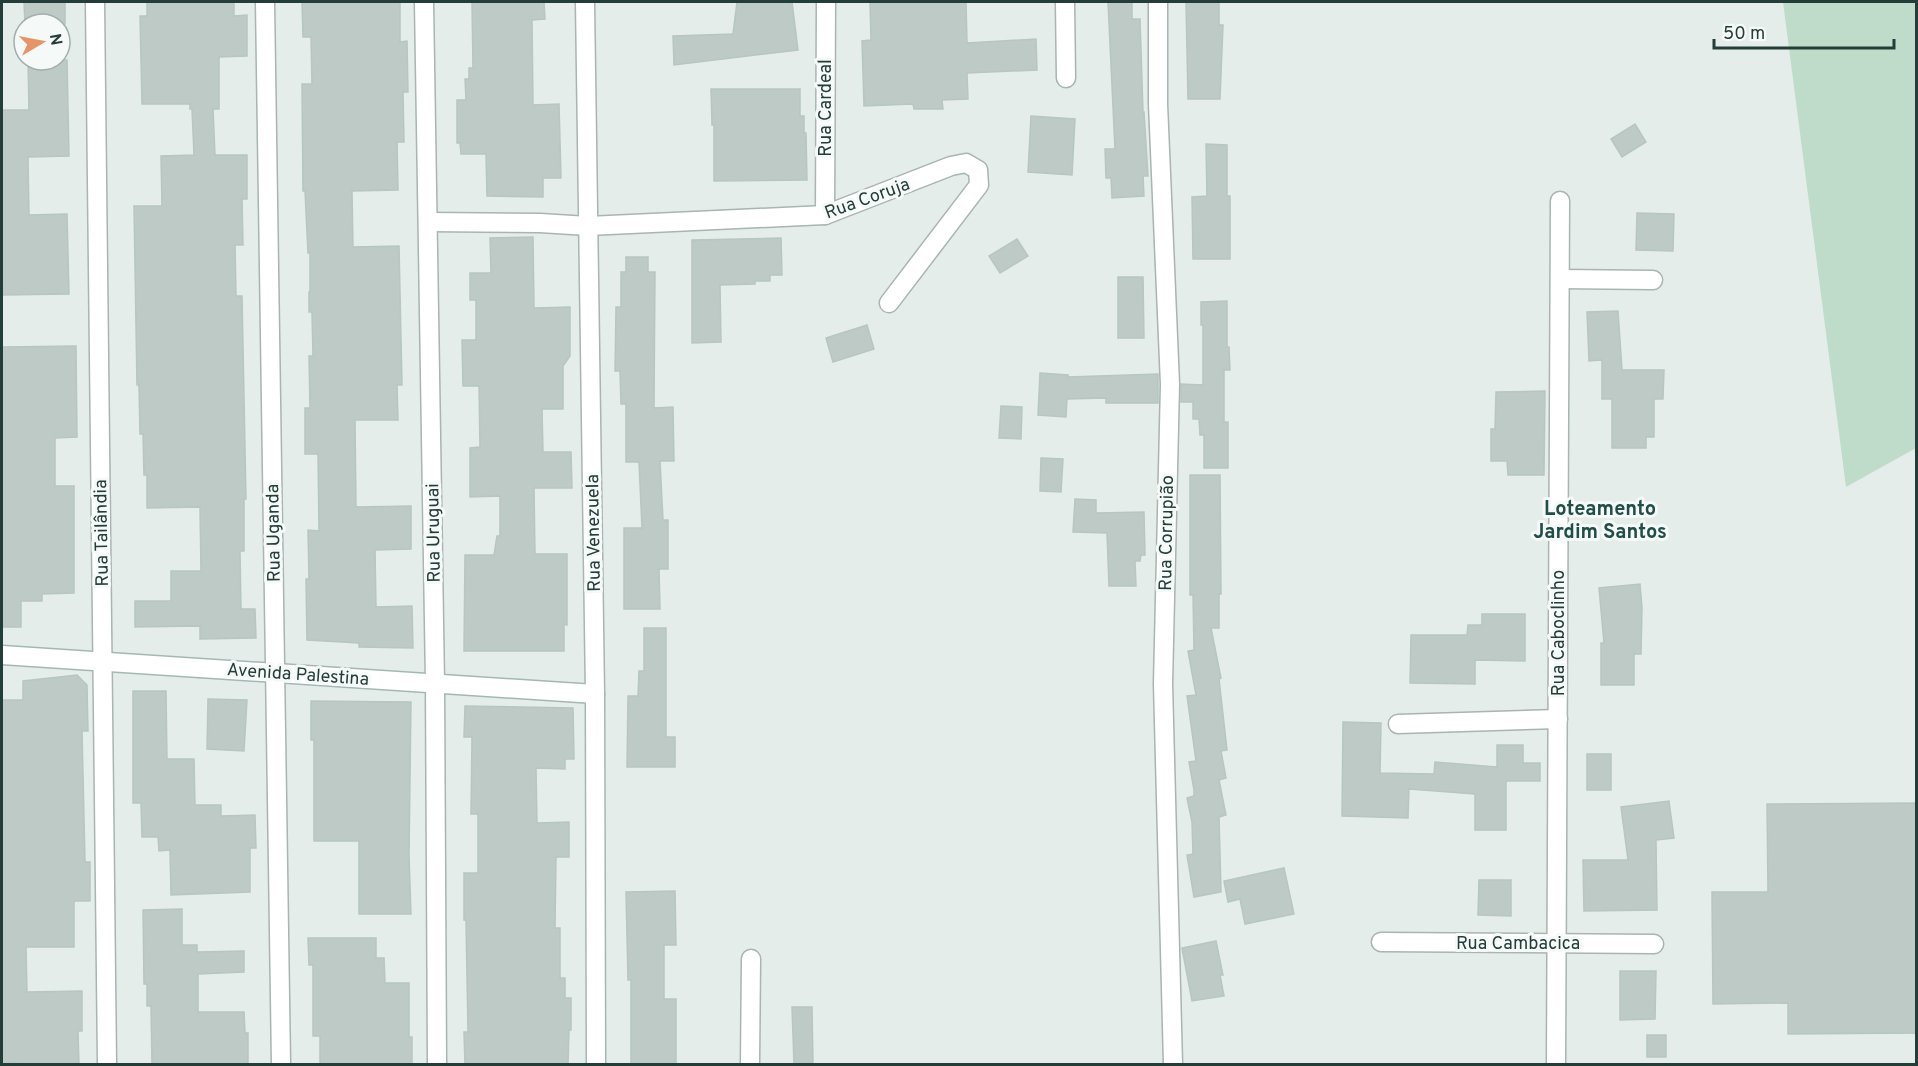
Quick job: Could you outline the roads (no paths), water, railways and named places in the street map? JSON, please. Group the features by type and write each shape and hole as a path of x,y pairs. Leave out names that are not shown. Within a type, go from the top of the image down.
{"street":[{"name":"Rua Tailândia","path":"95,2 107,1065"},
{"name":"Rua Uganda","path":"266,2 281,1065"},
{"name":"Rua Uruguai","path":"424,2 435,684 437,1065"},
{"name":"Rua Venezuela","path":"585,2 595,694 596,1065"},
{"name":"Rua Cardeal","path":"825,215 826,2"},
{"path":"1065,2 1066,78"},
{"name":"Rua Corrupião","path":"1158,2 1158,104 1170,384 1162,684 1173,1065"},
{"name":"Rua Coruja","path":"428,222 588,226 825,215 951,166 966,163 978,170 979,185 889,303"},
{"name":"Rua Caboclinho","path":"1556,1065 1560,201"},
{"path":"1560,279 1653,280"},
{"name":"Avenida Palestina","path":"2,655 595,694"},
{"path":"1398,724 1558,719"},
{"name":"Rua Cambacica","path":"1381,942 1654,944"},
{"path":"750,1065 751,959"}],"district":[{"name":"Loteamento Jardim Santos","path":"1600,520"}]}
